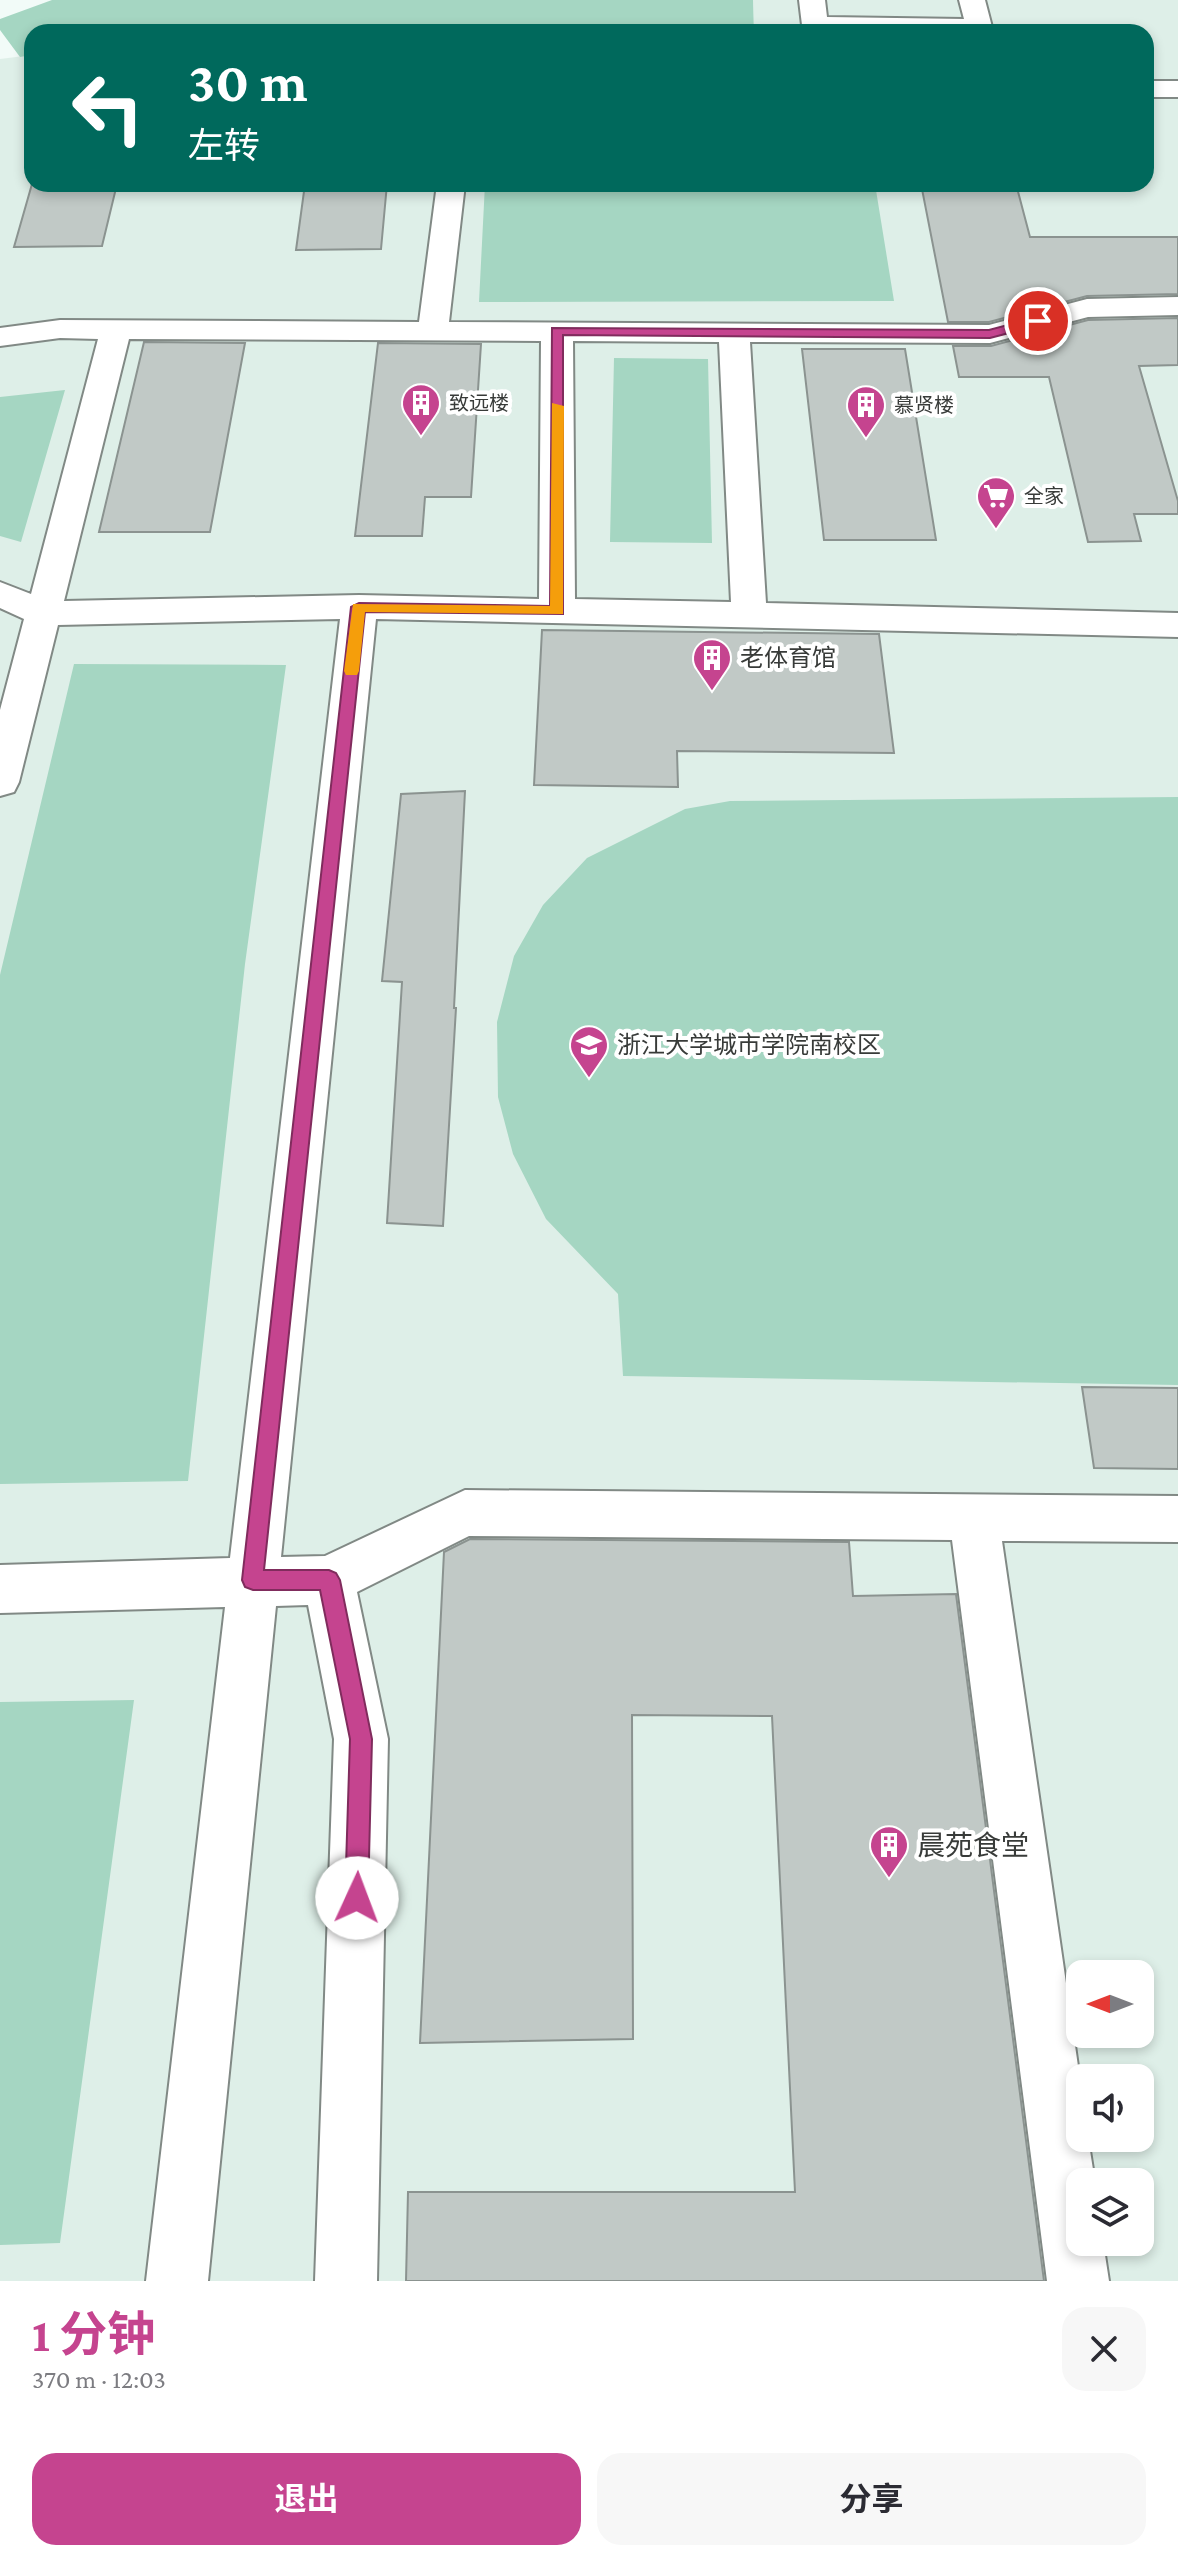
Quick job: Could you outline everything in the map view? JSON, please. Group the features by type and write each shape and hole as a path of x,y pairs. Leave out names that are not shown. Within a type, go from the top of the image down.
{"street":[{"path":"812,0 815,24"},
{"path":"972,0 978,24"},
{"path":"1154,89 1178,89"},
{"path":"433,330 450,192"},
{"path":"0,337 60,329 990,334 1087,308 1178,306"},
{"path":"0,782 116,330"},
{"path":"557,331 557,611"},
{"path":"734,332 749,614"},
{"path":"0,594 43,613 359,607 1178,625"},
{"path":"177,2281 359,607"},
{"path":"0,1589 329,1580 465,1513 1178,1519"},
{"path":"974,1519 1078,2281"},
{"path":"329,1580 361,1739 346,2281"}],"shaded area":[{"name":"浙江大学城市学院南校区","path":"753,0 1178,0 1178,2281 0,2281 0,59 24,56 24,192 1154,192 1154,24 754,24"}],"green space":[{"path":"52,0 753,0 754,24 24,24 24,56 20,57 0,30 0,19"},
{"path":"485,192 876,192 894,301 479,302"},
{"path":"614,358 708,359 712,543 610,542"},
{"path":"65,390 21,542 0,536 0,397"},
{"path":"74,664 286,665 245,964 188,1481 0,1484 0,975"},
{"path":"1178,797 1178,1385 623,1376 618,1294 546,1219 513,1154 498,1097 497,1022 514,956 543,905 587,858 685,809 730,801"},
{"path":"134,1700 60,2243 0,2245 0,1702"}],"building":[{"path":"30,192 115,192 102,246 14,247"},
{"path":"304,192 386,192 381,249 296,250"},
{"path":"923,192 1018,192 1030,237 1178,237 1178,294 1087,296 989,322 948,322"},
{"path":"1178,318 1178,365 1139,366 1178,501 1178,514 1134,514 1141,541 1088,542 1049,377 959,377 953,346 991,346 1088,320"},
{"path":"144,342 245,343 210,532 99,532"},
{"path":"378,343 481,344 471,497 425,497 422,536 355,536"},
{"path":"802,349 905,349 936,540 824,540"},
{"name":"老体育馆","path":"542,630 879,634 894,753 677,751 678,787 534,785"},
{"path":"465,791 443,1226 387,1223 402,982 382,981 401,794"},
{"path":"1082,1387 1178,1388 1178,1469 1094,1468"},
{"name":"晨苑食堂","path":"470,1539 849,1542 853,1596 956,1594 1044,2281 406,2281 408,2192 795,2192 772,1716 632,1715 633,2039 420,2043 444,1552"}],"slow traffic":[{"path":"352,671 359,607 557,611 557,406"}],"place":[{"name":"致远楼","path":"421,437"},
{"name":"慕贤楼","path":"866,439"},
{"name":"全家","path":"996,530"},
{"name":"老体育馆","path":"712,692"},
{"name":"浙江大学城市学院南校区","path":"589,1079"},
{"name":"晨苑食堂","path":"889,1879"}],"route":[{"path":"357,1898 361,1739 329,1580 253,1580 359,607 557,611 557,331 990,334 1038,321"}]}
